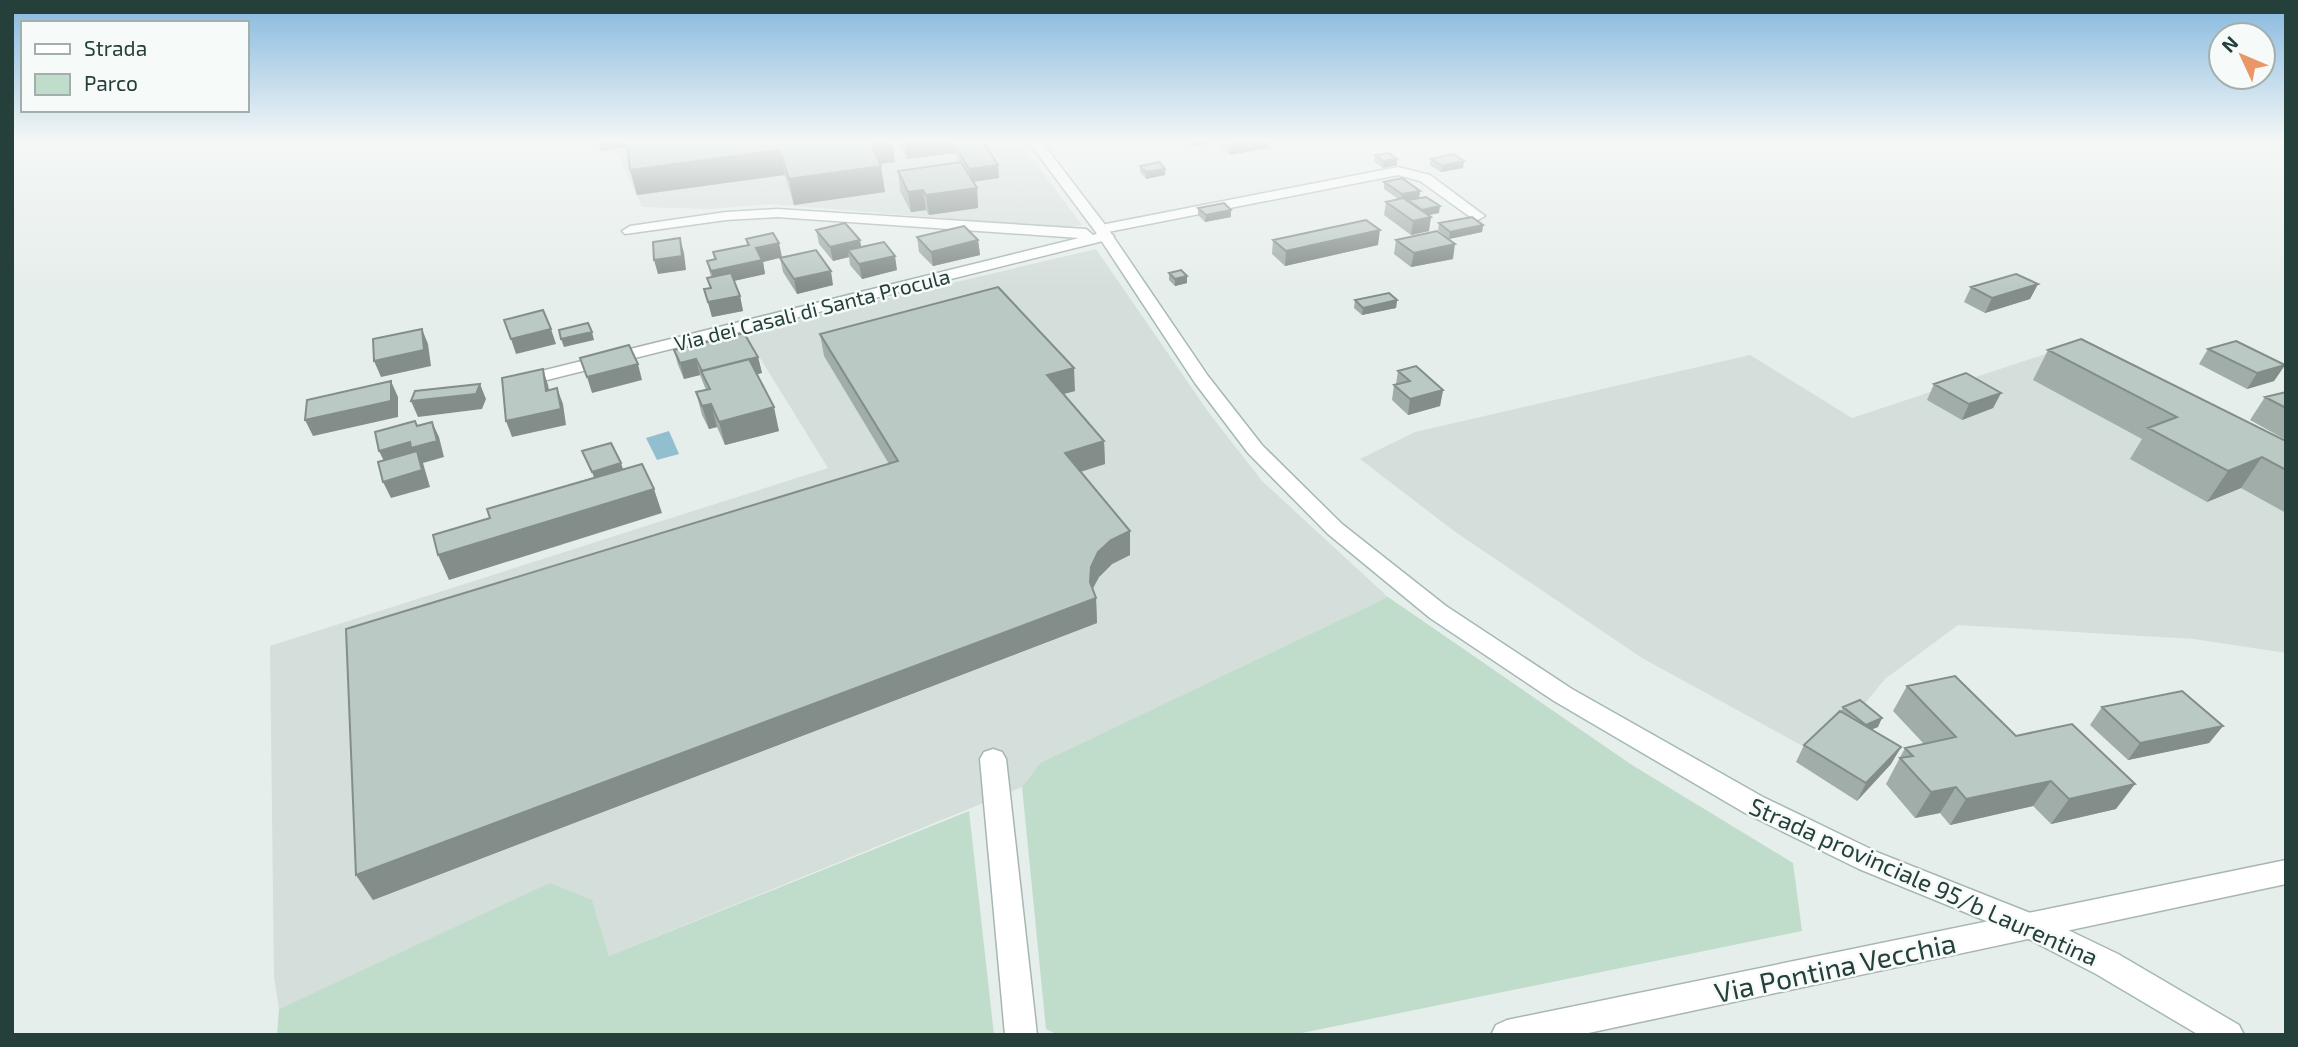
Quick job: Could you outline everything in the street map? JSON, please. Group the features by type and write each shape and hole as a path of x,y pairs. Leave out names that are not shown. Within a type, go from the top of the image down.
{"street":[{"name":"Strada provinciale 95/b Laurentina","path":"1071,190 1103,232 1201,379 1255,449 1335,529 1438,612 1563,695 1754,805 1870,861 2033,927 2107,964 2228,1035"},
{"path":"630,231 726,216 785,213 1103,232 1307,190"},
{"path":"1441,190 1478,216"},
{"name":"Via dei Casali di Santa Procula","path":"519,382 1103,232"},
{"path":"993,759 1021,1035"},
{"name":"Via Pontina Vecchia","path":"1507,1035 2286,872"}],"shaded area":[{"path":"634,190 1056,190 1082,225 1064,228 770,204 708,209 642,207"},
{"path":"1096,249 1209,413 1262,481 1388,597 1040,763 1022,787 609,956 592,901 550,884 279,1009 274,977 270,646 828,468 744,332"},
{"path":"2079,343 2286,447 2286,653 2194,639 1958,625 1885,679 1821,756 1642,658 1454,531 1360,459 1415,432 1750,355 1852,418"}],"green space":[{"path":"1388,597 1632,765 1793,863 1802,931 1292,1035 1058,1035 1046,1029 1022,787 1040,763"},
{"path":"969,811 994,1035 277,1035 279,1009 550,883 592,900 609,956"}],"water":[{"path":"669,431 679,454 657,460 646,438"}],"building":[{"path":"907,190 963,190 926,195 923,190 908,192"},
{"path":"1396,190 1420,191 1402,194"},
{"path":"1426,197 1440,206 1422,210 1408,200"},
{"path":"1403,198 1431,217 1413,221 1386,202"},
{"path":"1224,203 1231,210 1206,215 1198,208"},
{"path":"1472,217 1483,225 1450,232 1439,223"},
{"path":"1366,220 1380,230 1286,251 1273,240"},
{"path":"845,223 860,240 830,247 816,230"},
{"path":"964,226 978,240 931,252 917,237"},
{"path":"1437,231 1455,244 1414,253 1396,240"},
{"path":"773,233 779,243 756,248 762,260 711,271 707,261 716,259 713,252 749,245 746,239"},
{"path":"680,238 682,256 654,260 653,242"},
{"path":"884,242 895,256 859,264 848,250"},
{"path":"816,250 831,271 794,279 780,258"},
{"path":"1181,270 1187,276 1175,279 1169,273"},
{"path":"731,273 740,296 708,302 704,289 711,288 707,278"},
{"path":"2016,274 2038,284 1992,298 1971,287"},
{"path":"998,287 1074,368 1047,375 1104,441 1065,453 1130,531 1111,540 1098,552 1091,567 1090,582 1096,598 356,875 346,629 898,461 820,334"},
{"path":"1389,293 1397,300 1363,308 1355,300"},
{"path":"543,310 551,329 511,339 504,320"},
{"path":"588,323 592,332 561,339 559,330"},
{"path":"422,329 424,350 374,361 373,339"},
{"path":"744,333 758,357 702,371 696,359 680,363 674,350"},
{"path":"2081,339 2286,441 2286,470 2262,457 2228,471 2148,428 2177,417 2048,350"},
{"path":"2236,341 2285,365 2257,373 2208,349"},
{"path":"629,345 638,364 587,377 580,358"},
{"path":"749,359 774,407 719,422 711,404 702,406 696,392 710,389 701,371"},
{"path":"1416,366 1443,390 1410,399 1394,385 1410,381 1398,371"},
{"path":"543,369 546,391 557,388 561,409 506,421 502,378"},
{"path":"1966,373 2001,393 1969,404 1934,384"},
{"path":"391,381 391,401 305,420 307,400"},
{"path":"480,384 476,394 411,401 415,391"},
{"path":"2286,392 2286,408 2265,397"},
{"path":"415,421 417,426 432,422 437,441 411,448 410,442 379,451 375,432"},
{"path":"611,443 621,463 592,472 582,451"},
{"path":"417,451 422,470 383,482 378,462"},
{"path":"642,464 654,489 438,555 433,535 490,518 487,509"},
{"path":"1955,676 2016,736 2072,724 2135,784 2069,799 2051,781 1966,799 1956,787 1931,792 1900,758 1913,756 1905,748 1956,737 1907,686"},
{"path":"2182,691 2223,726 2140,743 2102,707"},
{"path":"1860,700 1882,718 1866,725 1843,707"},
{"path":"1840,711 1901,747 1866,783 1804,745"}]}
